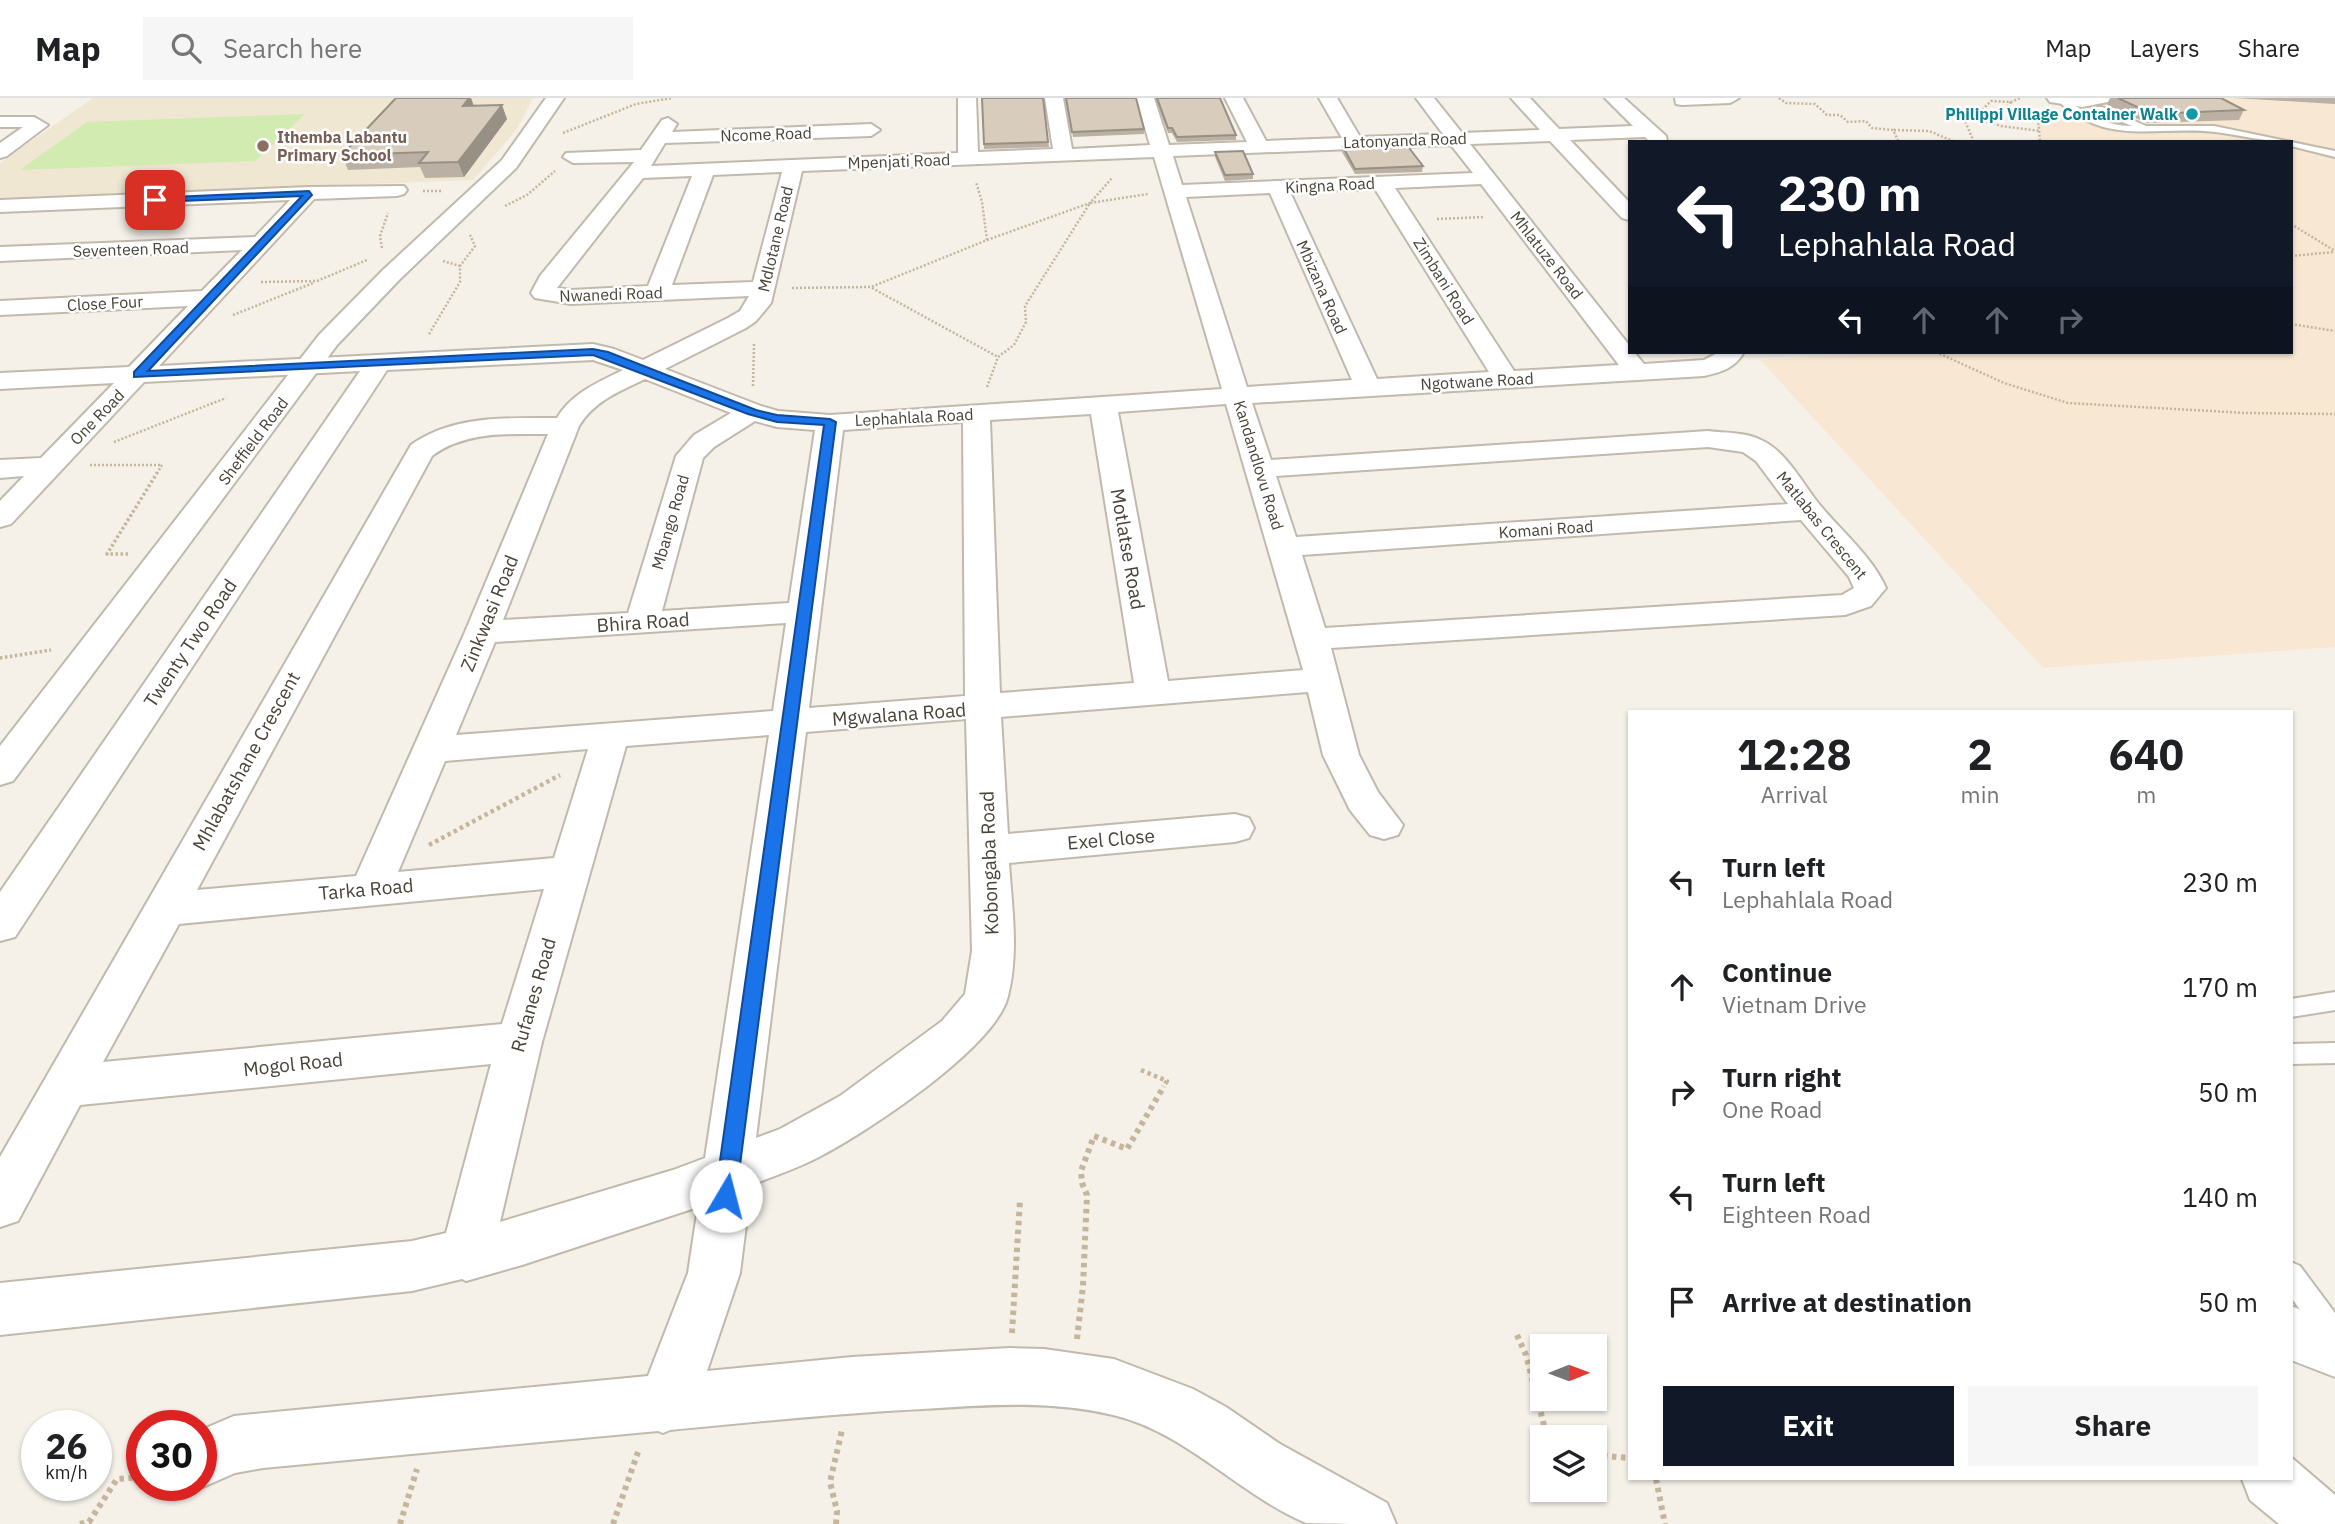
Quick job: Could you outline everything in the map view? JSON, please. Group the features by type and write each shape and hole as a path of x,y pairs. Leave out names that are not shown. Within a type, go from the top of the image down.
{"street":[{"name":"Sheffield Road","path":"0,772 328,340 509,164 555,98"},
{"path":"967,98 968,158"},
{"path":"1054,98 1063,154"},
{"name":"Kandandlovu Road","path":"1146,98 1312,639 1341,755 1363,800 1384,825"},
{"path":"1234,98 1259,146"},
{"path":"1328,98 1354,142"},
{"name":"Mhlatuze Road","path":"1425,98 1637,372"},
{"path":"1520,98 1628,213"},
{"path":"1614,98 1655,136"},
{"path":"1682,100 1730,98"},
{"path":"2058,99 2098,103"},
{"path":"866,162 874,109"},
{"path":"0,122 34,122 39,125 0,152"},
{"name":"Ncome Road","path":"653,147 871,130"},
{"name":"Latonyanda Road","path":"1161,150 1555,135 1655,136"},
{"path":"573,157 653,147"},
{"name":"Mpenjati Road","path":"653,147 705,169 1161,150"},
{"name":"Nwanedi Road","path":"653,147 548,281 544,293 571,297 764,288"},
{"name":"Mdlotane Road","path":"643,370 737,323 755,310 764,288 793,166"},
{"path":"657,293 705,169"},
{"name":"Kingna Road","path":"1173,191 1487,177"},
{"name":"Zimbani Road","path":"1381,182 1507,380"},
{"name":"Mbizana Road","path":"1277,187 1368,387"},
{"path":"0,206 397,190"},
{"name":"One Road","path":"0,518 309,194"},
{"name":"Seventeen Road","path":"0,254 263,243"},
{"name":"Close Four","path":"0,308 211,298"},
{"name":"Lephahlala Road","path":"0,382 582,352 605,354 752,412 777,419 830,422 1237,396"},
{"name":"Ngotwane Road","path":"1237,396 1637,372 1724,359"},
{"name":"Twenty Two Road","path":"0,925 379,362"},
{"name":"Zinkwasi Road","path":"376,878 482,632 565,426 583,402 643,370"},
{"name":"Motlatse Road","path":"1103,405 1153,693"},
{"name":"Mbango Road","path":"642,622 690,456 704,440 752,412"},
{"name":"Kobongaba Road","path":"730,1170 797,1144 857,1111 949,1042 973,1019 986,998 993,951 983,708 976,414"},
{"path":"663,1405 686,1352 714,1273 830,422"},
{"name":"Mhlabatshane Crescent","path":"0,1204 421,450 439,437 461,431 565,426"},
{"name":"Matlabas Crescent","path":"1258,469 1722,439 1751,445 1760,450 1869,581 1870,588 1867,595 1845,605 1312,639"},
{"path":"0,469 51,466"},
{"name":"Komani Road","path":"1284,547 1809,511"},
{"name":"Bhira Road","path":"482,632 804,612"},
{"name":"Mgwalana Road","path":"432,749 606,748 790,722 1324,680"},
{"name":"Rufanes Road","path":"466,1256 519,1042 606,748"},
{"name":"Exel Close","path":"988,850 1235,828"},
{"name":"Tarka Road","path":"163,909 376,878 569,872"},
{"name":"Mogol Road","path":"67,1086 519,1042"},
{"path":"0,1309 376,1271 466,1256 674,1193 730,1170"},
{"path":"2293,1334 2335,1350"},
{"path":"217,1452 234,1445 263,1440 663,1405 852,1385 1027,1376 1114,1387 1173,1409 1206,1427 1277,1474 1366,1524"},
{"path":"2272,1480 2324,1524"}],"lane":[{"path":"2058,99 2104,126 2133,130 2214,129 2277,140"},
{"path":"2098,103 2149,130"},
{"path":"2098,103 2104,115 2133,130"},
{"path":"2293,143 2335,155"},
{"path":"2335,155 2320,158 2335,166"},
{"path":"2293,1007 2335,1001"},
{"path":"2293,1054 2335,1053"},
{"path":"2293,1278 2335,1336"}],"path":[{"path":"495,210 527,195 573,157 573,146 554,136 636,104 671,98"},
{"path":"1780,98 1786,103 1815,104 1827,115 1840,115 1848,122 1866,121 1872,128 1930,131 1938,137 1952,140"},
{"path":"1973,140 1965,121 1974,118 1991,101 2011,102 2020,98"},
{"path":"2011,102 2005,110 2038,119 2040,140"},
{"path":"1974,118 2000,126 2040,131"},
{"path":"1893,130 1898,140"},
{"path":"976,414 998,357 1014,345 1026,322 1024,306 1090,203 1133,151"},
{"path":"968,158 982,202 987,240"},
{"path":"383,253 380,236 397,190"},
{"path":"764,288 871,287 987,240 1090,203 1173,191"},
{"path":"1406,221 1516,215"},
{"path":"2293,225 2335,252"},
{"path":"417,360 439,314 460,282 460,266 475,246 469,236 477,226"},
{"path":"2293,256 2335,252"},
{"path":"181,329 203,327 383,253 415,253"},
{"path":"211,298 244,282 317,281"},
{"path":"871,287 998,357"},
{"path":"752,412 755,310"},
{"path":"2293,324 2335,331"},
{"path":"1940,354 2004,383 2068,403 2246,413 2335,414"},
{"path":"51,466 232,396"},
{"path":"51,466 162,465 107,554 137,554"},
{"path":"376,878 409,855 585,762 606,748"},
{"path":"1027,1376 1050,1342 1077,1340 1083,1302 1084,1233 1088,1193 1082,1182 1084,1158 1094,1136 1126,1149 1167,1081 1141,1070"},
{"path":"1020,1200 1027,1376"},
{"path":"1517,1335 1533,1381 1544,1425"},
{"path":"836,1524 837,1511 830,1482 852,1385"},
{"path":"613,1524 633,1462 663,1405"},
{"path":"1607,1456 1628,1458"},
{"path":"80,1524 89,1522 117,1479 126,1478"},
{"path":"1656,1480 1665,1524"}],"shaded area":[{"name":"Ithemba Labantu Primary School","path":"93,98 533,98 517,129 473,180 0,198 0,163"},
{"path":"2121,98 2335,98 2335,647 2043,668 1760,360 1882,354 2293,354 2293,140 2041,140 2038,119 2083,117 2065,108 2109,106 2107,101"}],"green space":[{"path":"305,114 255,161 20,170 87,122"}],"building":[{"path":"396,98 469,98 463,106 502,105 458,162 419,163 428,152 342,155"},
{"path":"982,98 1043,98 1048,142 984,144"},
{"path":"1066,98 1136,98 1144,129 1072,132"},
{"path":"1157,98 1220,98 1236,135 1177,137 1172,128 1168,128"},
{"path":"2118,98 2221,98 2244,110 2152,114"},
{"path":"1406,144 1423,166 1355,169 1343,147"},
{"path":"1243,151 1253,174 1225,175 1215,152"}],"place":[{"name":"Philippi Village Container Walk","path":"2192,114"},
{"name":"Ithemba Labantu Primary School","path":"263,146"}],"route":[{"path":"155,200 309,194 138,374 593,352 605,354 752,412 777,419 830,422 726,1196"}]}
